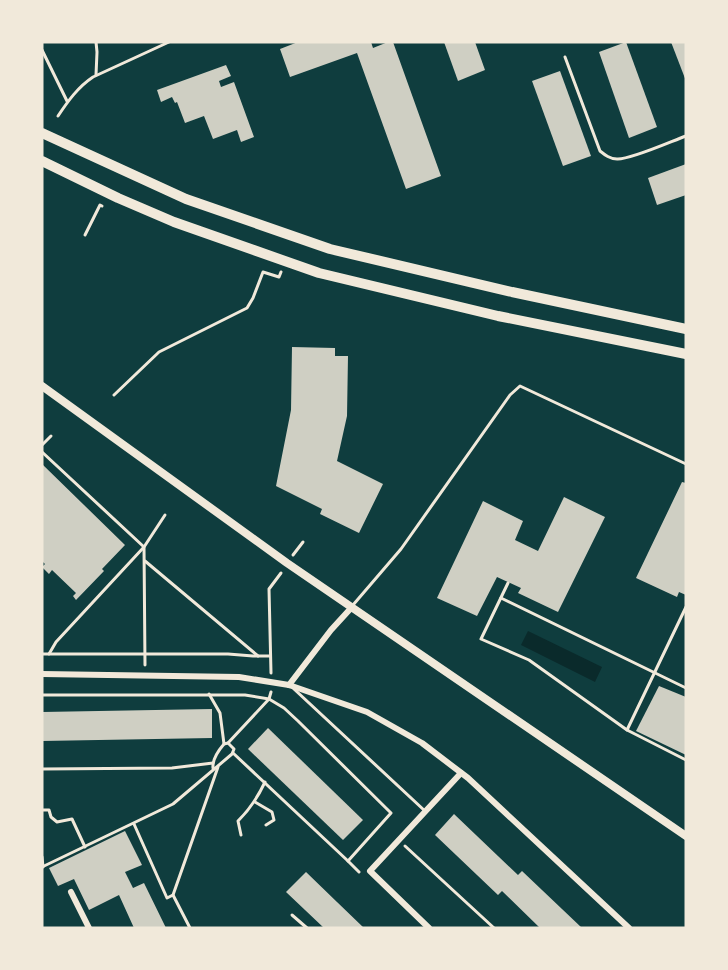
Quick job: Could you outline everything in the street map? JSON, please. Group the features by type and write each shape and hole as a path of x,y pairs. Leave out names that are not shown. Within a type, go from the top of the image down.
{"highway":[{"path":"42,132 186,200 330,249 512,292 686,329"},
{"path":"42,161 174,222 319,273 498,316 686,354"}],"street":[{"path":"42,386 288,563 686,836"},
{"path":"289,685 331,630 352,607"},
{"path":"42,674 239,677 289,685 367,712 422,743 461,773 629,928"},
{"path":"429,928 370,871 461,773"},
{"path":"71,891 89,928"}],"lane":[{"path":"565,57 600,151 608,157 618,160 686,136"},
{"path":"352,607 401,549 510,395 520,386 686,464"},
{"path":"289,685 424,811"}],"path":[{"path":"96,42 98,52 96,75"},
{"path":"58,116 67,101 84,83 96,75 169,42"},
{"path":"42,50 67,101"},
{"path":"85,235 100,205"},
{"path":"114,395 159,352 247,308 263,272"},
{"path":"42,445 51,436"},
{"path":"42,452 144,547 145,675"},
{"path":"49,654 56,642 144,547 165,516"},
{"path":"272,682 269,589 303,542"},
{"path":"145,561 258,656"},
{"path":"508,583 481,639 529,660 627,730 686,760"},
{"path":"501,598 686,688"},
{"path":"627,730 686,607"},
{"path":"42,654 145,653 270,656"},
{"path":"209,694 220,713 226,743 234,749 233,752 364,878"},
{"path":"42,695 209,694 245,695 269,699 284,708 298,721 391,813 348,861"},
{"path":"213,763 219,749 269,699"},
{"path":"42,857 43,867 173,804 233,752"},
{"path":"134,824 167,898 173,895 216,768 213,763"},
{"path":"42,769 172,768 213,763"},
{"path":"241,835 238,821 255,802 266,782"},
{"path":"255,802 272,812 274,820 266,825"},
{"path":"42,810 49,810 51,817 57,822 72,819 86,847"},
{"path":"398,840 494,928"},
{"path":"173,895 190,928"},
{"path":"292,915 307,928"}],"water":[{"path":"528,631 602,667 595,682 521,645"}],"building":[{"path":"298,42 371,42 373,48 393,42 441,176 406,189 357,53 290,77 280,49"},
{"path":"444,42 475,42 485,70 458,81"},
{"path":"626,42 657,127 629,138 599,52"},
{"path":"671,42 686,42 686,81"},
{"path":"226,65 231,76 219,81 221,87 234,82 254,137 241,142 237,130 213,139 204,116 185,123 177,102 175,103 172,97 161,102 157,90"},
{"path":"560,71 591,156 563,166 532,81"},
{"path":"686,164 686,195 657,205 648,178"},
{"path":"292,347 335,348 335,356 348,356 347,416 337,461 383,484 359,533 320,514 322,509 276,486 291,410"},
{"path":"42,464 125,545 76,600 73,596 76,593 52,570 49,574 42,567 45,564 42,561"},
{"path":"682,482 686,483 686,595 679,592 677,597 636,578"},
{"path":"564,497 605,517 558,612 518,593 521,588 497,577 477,616 437,598 483,501 523,521 515,540 538,551"},
{"path":"659,686 686,697 686,755 636,731"},
{"path":"212,709 212,738 42,741 42,712"},
{"path":"268,728 363,820 343,840 248,749"},
{"path":"454,814 518,875 522,871 582,928 540,928 502,891 498,895 435,835"},
{"path":"125,831 142,865 125,872 133,888 144,883 166,928 134,928 119,895 89,910 74,879 58,886 49,868"},
{"path":"306,872 364,928 324,928 286,892"}]}
